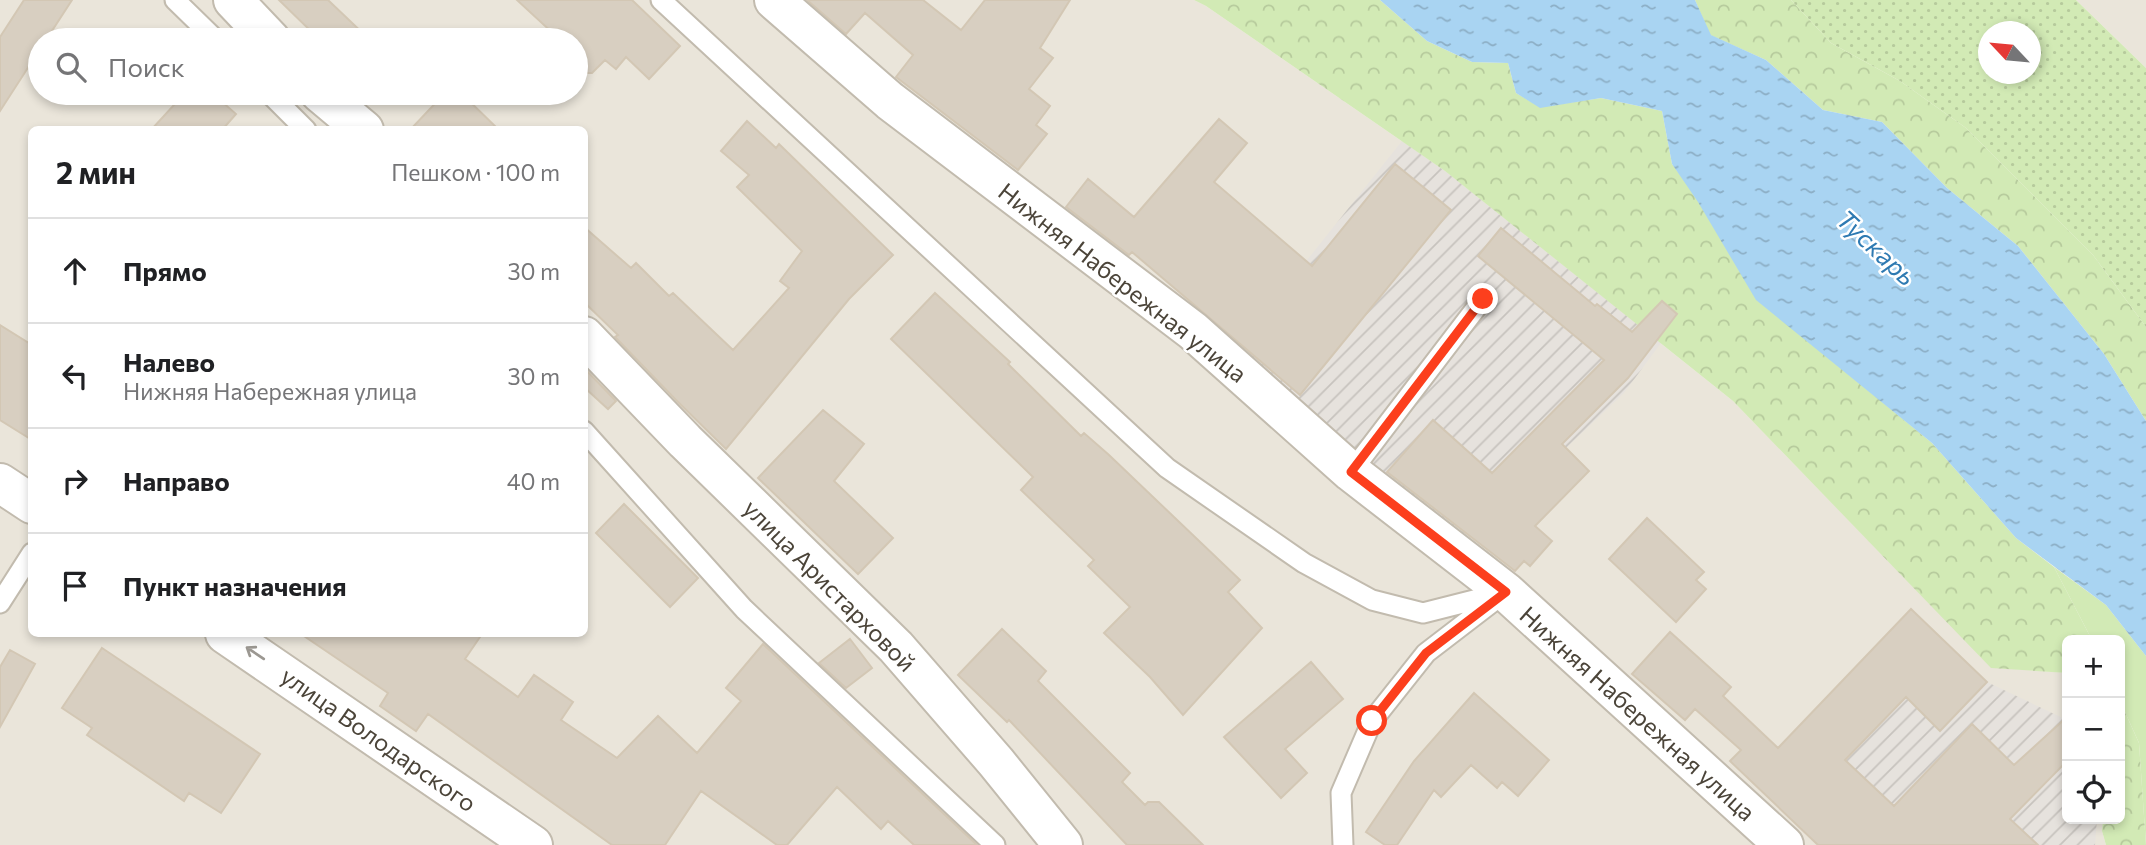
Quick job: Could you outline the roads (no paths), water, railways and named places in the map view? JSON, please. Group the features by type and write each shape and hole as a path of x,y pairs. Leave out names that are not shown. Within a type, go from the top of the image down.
{"street":[{"path":"233,0 260,28"},
{"name":"Нижняя Набережная улица","path":"774,0 890,101 1193,331 1351,472 1506,592 1784,845"},
{"path":"334,105 359,126"},
{"name":"улица Аристарховой","path":"588,340 685,441 896,647 996,762 1063,845"},
{"path":"0,483 28,501"},
{"name":"улица Володарского","path":"229,637 533,845"}],"lane":[{"path":"175,0 204,28"},
{"path":"660,0 1167,468 1304,563 1372,600 1423,614 1506,592"},
{"path":"281,105 302,126"},
{"path":"1351,472 1483,299"},
{"path":"588,435 744,609 995,845"},
{"path":"0,603 28,559"},
{"path":"1343,845 1342,793 1372,721 1426,653 1506,592"}],"water":[{"name":"Тускарь","path":"1380,0 1695,0 1711,35 1766,60 1823,110 1882,122 1947,188 2018,246 2104,354 2146,421 2146,656 2106,605 2016,538 1932,443 1756,300 1698,202 1672,164 1662,111 1601,98 1540,108 1516,93 1508,63 1472,62 1427,41"}]}
